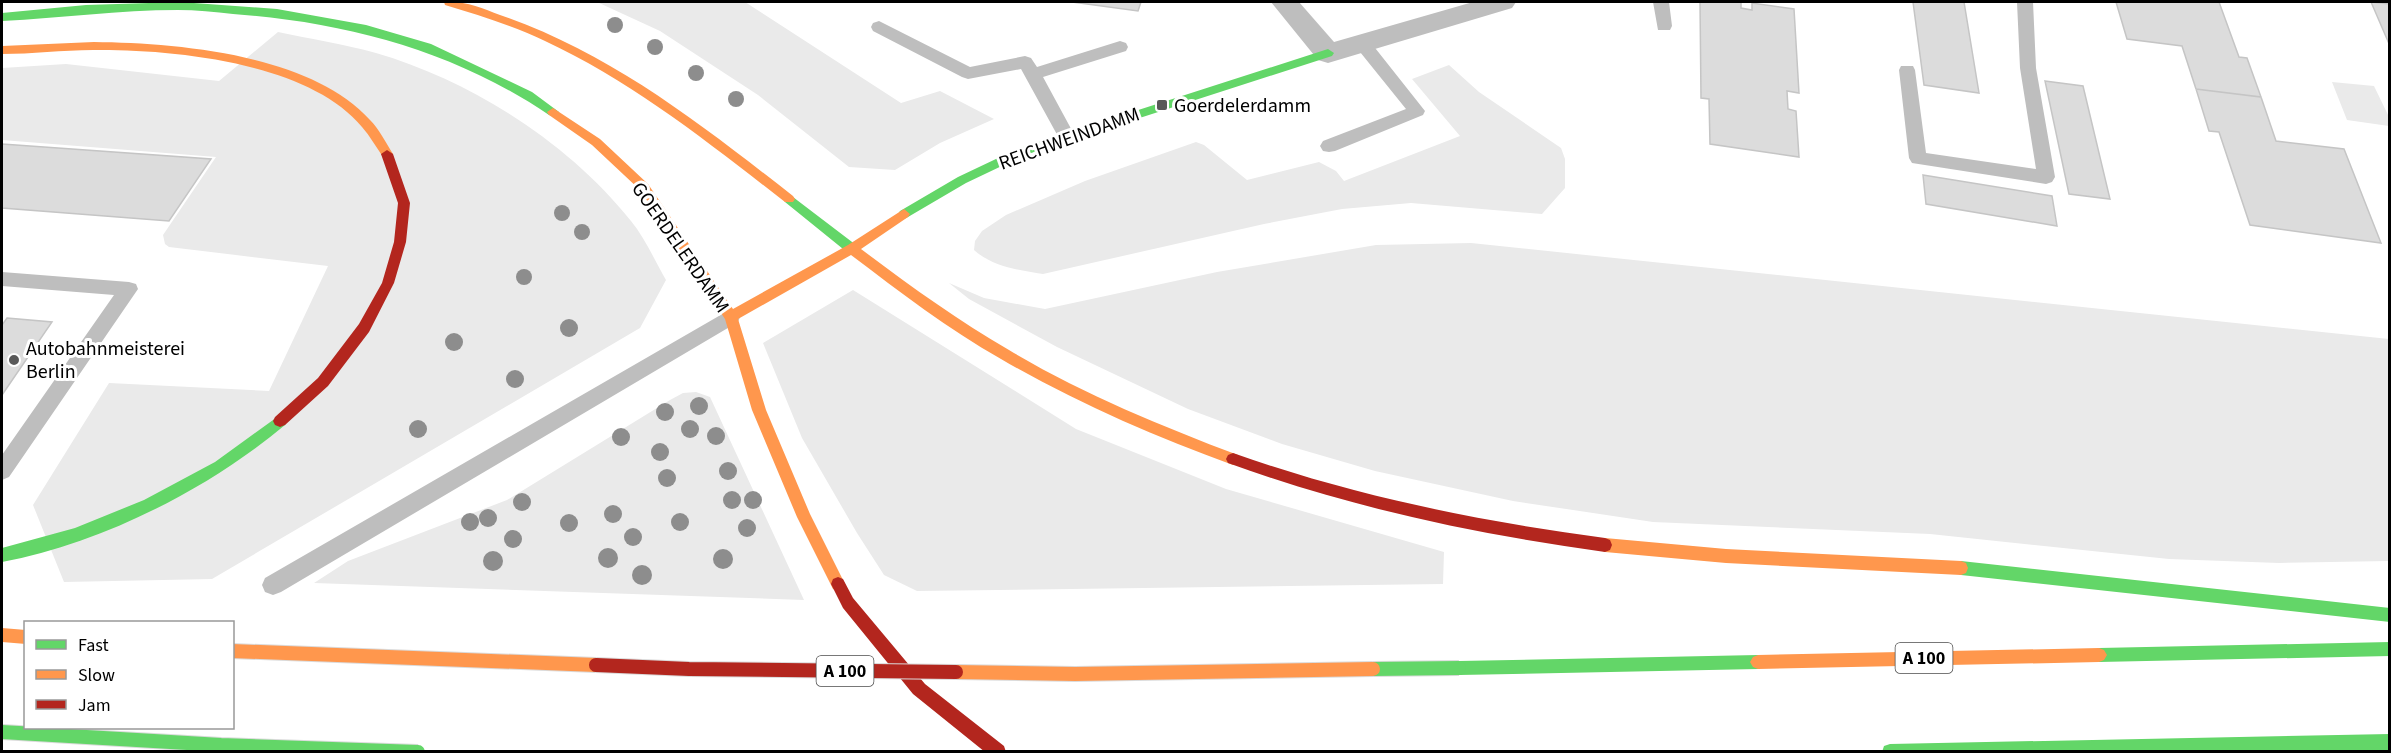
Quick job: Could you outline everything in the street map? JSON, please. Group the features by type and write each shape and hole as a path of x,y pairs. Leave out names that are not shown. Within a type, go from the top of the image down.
{"main road":[{"path":"449,2 494,16 554,40 633,84 683,116 914,296 1015,361 1110,408 1202,447 1278,475 1360,499 1545,536 1647,549 1759,560 1953,568 2102,582 2390,615"},
{"name":"GOERDELERDAMM","path":"2,17 86,9 180,6 277,13 362,28 427,46 528,95 596,142 644,187 731,317"},
{"path":"2,50 105,46 227,58 294,76 334,98 359,116 381,141 393,166 404,203 400,242 388,284 364,328 323,382 275,426 217,468 124,517 46,545 2,555"},
{"name":"REICHWEINDAMM","path":"731,317 852,249 907,212 962,180 1021,152 1328,53"},
{"path":"731,317 759,411 804,517 848,603 919,688 998,752"},
{"path":"2,635 24,637"},
{"name":"A 100","path":"234,651 689,669 1075,674 2390,649"},
{"path":"2,732 221,745 418,752"},
{"path":"1890,752 2390,742"}],"street":[{"path":"1284,2 1328,53"},
{"name":"REICHWEINDAMM","path":"1328,53 1503,2"}],"lane":[{"path":"1660,2 1664,26"},
{"path":"1907,70 1918,158 2046,177 2028,68 2025,2"},
{"path":"879,27 968,73 1025,62 1066,136"},
{"path":"1329,146 1417,111 1362,43"},
{"path":"1033,74 1120,46"},
{"path":"2,279 129,290 2,471"},
{"name":"GOERDELERDAMM","path":"273,585 731,317"}],"shaded area":[{"path":"597,2 745,2 901,103 940,91 994,119 940,143 895,170 849,167 758,95 660,31"},
{"path":"278,32 364,50 412,65 448,80 516,118 578,166 606,193 636,228 666,280 640,328 212,579 64,582 33,505 109,383 269,391 328,266 169,247 165,244 163,235 216,157 2,140 2,68 66,64 219,81"},
{"path":"1449,65 1479,92 1561,148 1565,159 1565,188 1542,214 1411,203 1342,209 1264,224 1043,274 998,264 974,250 975,241 982,231 1006,215 1085,181 1196,142 1204,145 1247,180 1319,162 1336,171 1344,181 1460,136 1412,79"},
{"path":"2332,82 2374,86 2389,117 2389,126 2347,120"},
{"path":"1471,243 2389,339 2389,561 2279,563 2169,559 1930,534 1653,522 1513,501 1375,471 1282,444 1188,409 1057,347 969,299 949,283 984,298 1045,309 1217,272 1376,245"},
{"path":"853,290 1076,429 1226,489 1444,552 1443,584 917,591 884,575 802,438 763,343"},
{"path":"696,392 710,397 804,600 314,583 348,561 507,500 670,400 683,393"}],"building":[{"path":"1072,2 1141,2 1138,11"},
{"path":"1700,2 1741,2 1741,8 1752,10 1752,3 1794,9 1799,93 1787,91 1788,109 1796,111 1799,157 1710,144 1709,99 1701,98"},
{"path":"1913,2 1964,2 1979,93 1924,85"},
{"path":"2116,2 2219,2 2239,57 2247,58 2261,97 2196,89 2182,46 2127,39"},
{"path":"2371,2 2390,4 2390,46"},
{"path":"2045,81 2083,86 2110,199 2069,194"},
{"path":"2196,89 2261,97 2276,141 2344,149 2381,243 2250,225 2219,132 2209,131"},
{"path":"2,144 211,159 169,221 2,208"},
{"path":"1923,175 2052,196 2057,226 1926,204"},
{"name":"Autobahnmeisterei Berlin","path":"7,318 52,322 2,395 2,325"}],"traffic: fast":[{"path":"2,17 86,9 180,6 277,13 362,28 427,47 528,95 553,112"},
{"path":"904,214 962,180 1021,152 1328,53"},
{"path":"789,199 852,249"},
{"path":"2,555 75,534 112,521 149,504 220,466 251,445 280,421"},
{"path":"1961,568 2390,615"},
{"path":"2099,655 2390,649"},
{"path":"1459,668 1758,662"},
{"path":"1373,669 1459,668"},
{"path":"2,732 221,745 418,752"},
{"path":"1890,752 2390,742"}],"traffic: slow":[{"path":"449,2 534,32 622,77 679,116 789,199"},
{"path":"2,50 94,46 143,48 224,57 264,67 303,80 337,98 366,123 387,154"},
{"path":"553,112 596,142 644,187 731,317 852,249 904,214"},
{"path":"852,249 943,316 1004,355 1068,389 1133,419 1233,459"},
{"path":"731,317 759,410 804,517 838,584"},
{"path":"1605,545 1726,556 1961,568"},
{"path":"2,635 24,637"},
{"path":"234,651 596,665"},
{"path":"1758,662 2099,655"},
{"path":"956,672 1075,674 1373,669"}],"traffic: jam":[{"path":"280,421 323,382 364,328 388,283 400,242 404,203 387,154"},
{"path":"1233,459 1324,489 1416,513 1510,531 1605,545"},
{"path":"838,584 848,603 919,689 998,752"},
{"path":"596,665 689,669 956,672"}],"place":[{"name":"Goerdelerdamm","path":"1162,105"},
{"name":"Autobahnmeisterei Berlin","path":"14,360"}]}
